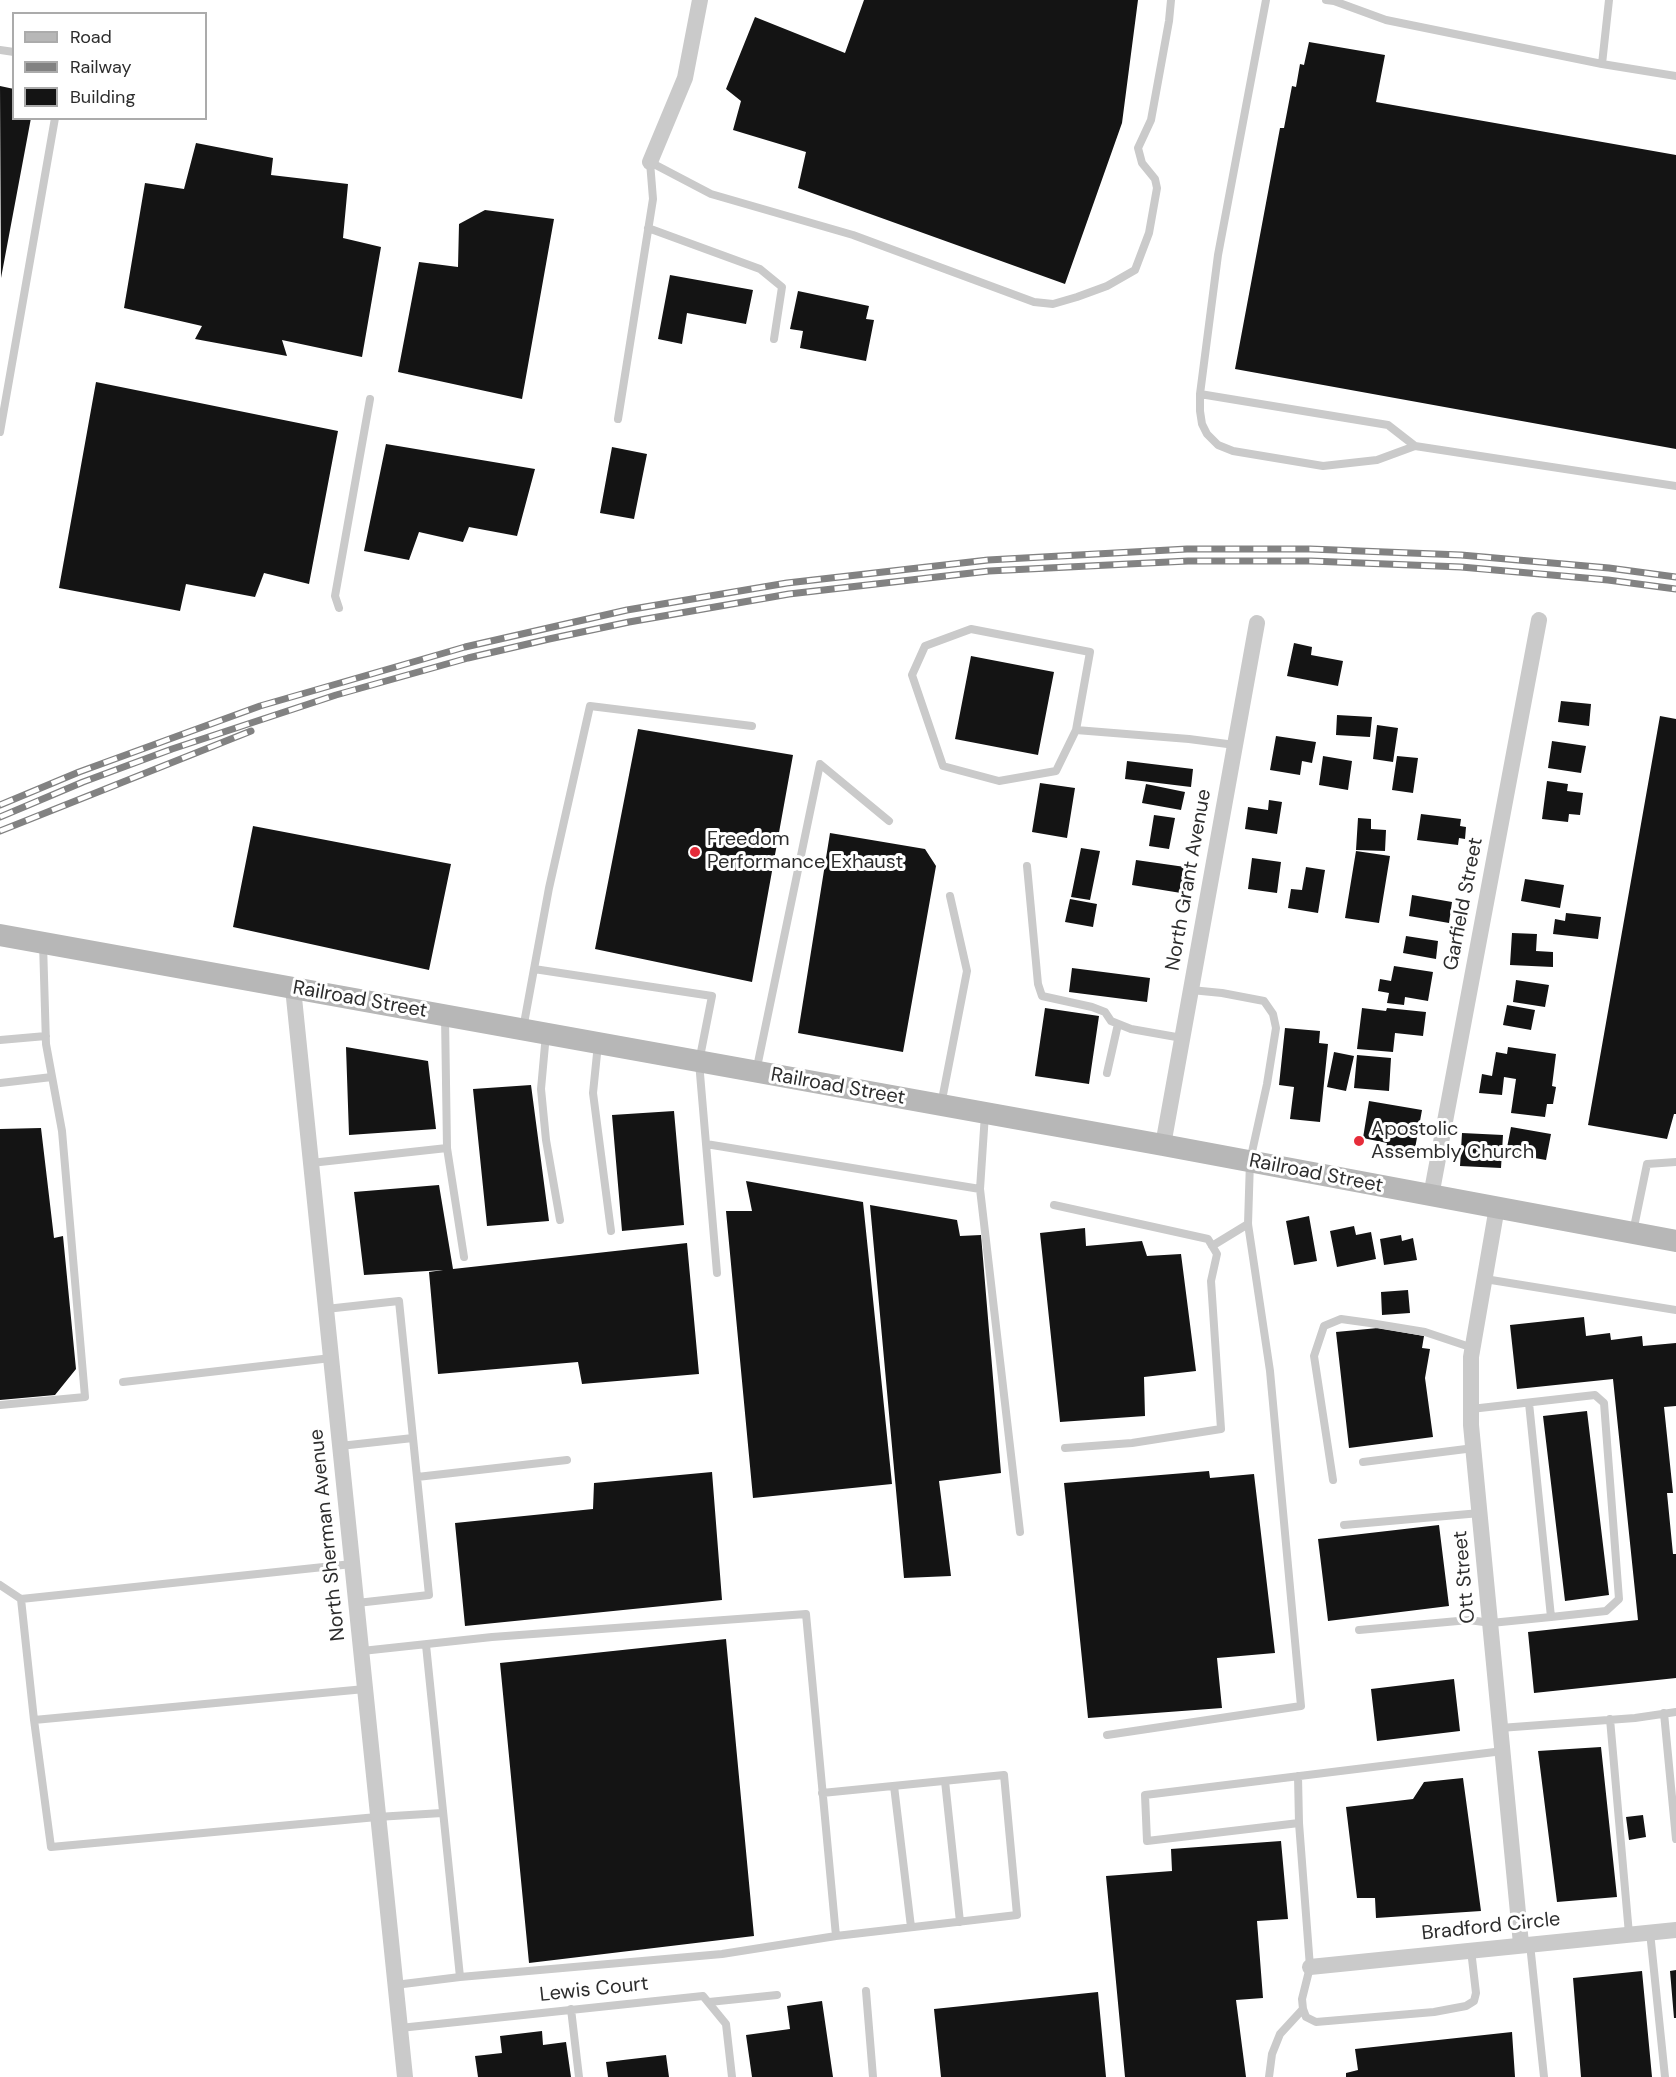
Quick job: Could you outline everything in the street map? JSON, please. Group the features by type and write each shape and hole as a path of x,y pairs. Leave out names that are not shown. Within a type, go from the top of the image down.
{"main road":[{"name":"Railroad Street","path":"0,934 1163,1145 1676,1241"}],"street":[{"path":"650,162 685,78 700,0"},
{"name":"Garfield Street","path":"1431,1196 1539,620"},
{"name":"North Grant Avenue","path":"1163,1145 1257,623"},
{"name":"North Sherman Avenue","path":"293,988 405,2077"},
{"name":"Ott Street","path":"1497,1208 1471,1357 1471,1409 1500,1728 1526,1944"},
{"name":"Bradford Circle","path":"1310,1967 1676,1929"}],"lane":[{"path":"650,162 711,194 853,235 1034,302 1053,304 1077,297 1107,286 1135,270 1149,232 1157,188 1155,179 1142,163 1138,148 1151,120 1171,0"},
{"path":"1266,0 1218,255 1200,394 1202,424 1207,434 1218,445 1233,451 1323,466 1377,460 1415,446"},
{"path":"1326,0 1386,20 1602,64 1676,76"},
{"path":"1602,64 1609,0"},
{"path":"0,432 55,120"},
{"path":"618,418 653,199 650,162"},
{"path":"648,228 760,269 782,287 774,339"},
{"path":"1200,394 1388,425 1415,446 1527,465 1676,486"},
{"path":"339,608 335,596 370,399"},
{"path":"971,629 1090,652 1076,729 1056,771 999,781 943,766 912,675 926,646 971,629"},
{"path":"523,1030 549,888 590,706 752,726"},
{"path":"1076,729 1235,745"},
{"path":"756,1072 820,764 889,821"},
{"path":"1027,866 1038,984 1042,996 1092,1007 1105,1012 1111,1022 1131,1029 1182,1038"},
{"path":"941,1106 967,971 950,896"},
{"path":"0,1405 85,1396 62,1131 46,1036 43,942"},
{"path":"534,969 712,996 699,1062 717,1273"},
{"path":"1107,1735 1301,1706 1270,1371 1248,1224 1250,1161 1267,1084 1276,1028 1273,1014 1264,1001 1191,990"},
{"path":"445,1016 447,1148 464,1257"},
{"path":"1107,1073 1118,1024"},
{"path":"546,1034 541,1089 546,1140 560,1220"},
{"path":"0,1040 46,1036"},
{"path":"598,1043 593,1093 611,1231"},
{"path":"0,1083 52,1077"},
{"path":"985,1113 980,1189 1020,1532"},
{"path":"706,1144 980,1189"},
{"path":"311,1163 447,1148"},
{"path":"1633,1233 1647,1164 1676,1162"},
{"path":"1054,1205 1208,1239 1216,1254 1211,1281 1221,1429 1132,1443 1065,1448"},
{"path":"1212,1246 1248,1224"},
{"path":"1485,1279 1676,1310"},
{"path":"326,1309 399,1301 429,1594 357,1603"},
{"path":"1333,1480 1314,1356 1324,1326 1341,1319 1370,1323 1425,1332 1473,1348"},
{"path":"123,1382 331,1358"},
{"path":"1359,1630 1468,1620 1491,1623 1606,1611 1619,1599 1604,1403 1595,1395 1471,1409"},
{"path":"1529,1403 1551,1617"},
{"path":"340,1446 413,1438"},
{"path":"1363,1462 1474,1448"},
{"path":"417,1477 567,1460"},
{"path":"1344,1525 1480,1513"},
{"path":"0,1585 21,1599 352,1564"},
{"path":"21,1599 51,1847 442,1813"},
{"path":"362,1652 492,1637 806,1614 836,1936"},
{"path":"426,1645 460,1977"},
{"path":"34,1720 365,1689"},
{"path":"1500,1728 1676,1712"},
{"path":"1664,1713 1676,1839"},
{"path":"1610,1719 1629,1934"},
{"path":"1299,1823 1147,1841 1144,1795 1503,1751"},
{"path":"395,1985 460,1977 722,1954 836,1936 1017,1915 1004,1775 822,1793"},
{"path":"1298,1776 1299,1823 1310,1967 1302,1999 1306,2017 1316,2022 1434,2013 1466,2006 1474,2001 1476,1993 1471,1950"},
{"path":"945,1781 960,1922"},
{"path":"894,1786 911,1927"},
{"path":"1650,1932 1665,2077"},
{"path":"1526,1944 1544,2077"},
{"path":"866,1991 873,2077"},
{"name":"Lewis Court","path":"400,2028 703,1995 709,2002"},
{"path":"709,2002 777,1995"},
{"path":"709,2002 726,2024 732,2077"},
{"path":"572,2009 579,2077"},
{"path":"1269,2077 1272,2054 1280,2034 1303,2009"}],"building":[{"path":"864,0 1138,0 1122,123 1065,284 798,188 806,152 733,130 741,101 726,89 755,17 845,53"},
{"path":"1309,42 1385,55 1376,102 1676,155 1676,449 1235,369 1280,128 1284,128 1292,86 1296,87 1300,64 1304,65"},
{"path":"0,86 12,89 12,120 31,120 1,278"},
{"path":"196,143 273,158 271,175 348,184 343,238 381,247 362,357 282,340 287,356 195,339 202,326 124,308 145,183 184,189"},
{"path":"485,210 554,219 522,399 398,372 419,262 458,267 459,224"},
{"path":"670,275 753,290 746,324 687,313 682,344 658,339"},
{"path":"798,291 869,306 866,319 874,320 866,361 800,348 803,331 790,329"},
{"path":"96,382 338,431 309,584 264,573 255,597 186,584 180,611 59,588"},
{"path":"386,444 535,469 517,536 469,527 463,542 419,532 409,560 364,551"},
{"path":"612,447 647,454 634,519 600,513"},
{"path":"1294,643 1312,647 1311,655 1343,661 1338,686 1287,676"},
{"path":"971,656 1054,672 1038,755 955,739"},
{"path":"1561,701 1591,704 1589,726 1558,722"},
{"path":"1337,715 1372,717 1370,737 1336,735"},
{"path":"1660,716 1676,719 1676,1114 1674,1114 1667,1139 1588,1125"},
{"path":"1377,725 1398,728 1393,762 1373,759"},
{"name":"Freedom Performance Exhaust","path":"638,729 793,755 752,982 595,949"},
{"path":"1276,736 1316,742 1312,763 1302,761 1300,775 1270,770"},
{"path":"1552,741 1586,746 1581,773 1548,768"},
{"path":"1323,756 1352,761 1348,790 1319,785"},
{"path":"1397,756 1418,758 1413,793 1392,790"},
{"path":"1127,761 1193,769 1191,787 1125,779"},
{"path":"1547,781 1568,784 1567,791 1583,793 1580,815 1569,814 1568,822 1542,819"},
{"path":"1040,783 1075,788 1067,838 1032,832"},
{"path":"1146,784 1185,792 1181,810 1142,803"},
{"path":"1269,800 1282,802 1277,834 1245,829 1248,807 1268,810"},
{"path":"1421,814 1461,819 1460,826 1466,827 1465,839 1459,838 1458,845 1417,840"},
{"path":"1154,815 1175,818 1169,849 1149,846"},
{"path":"1358,818 1371,819 1371,829 1386,830 1385,851 1356,850"},
{"path":"253,826 451,864 429,970 233,927"},
{"path":"830,833 925,849 936,866 903,1052 798,1033"},
{"path":"1081,848 1100,851 1090,900 1071,897"},
{"path":"1356,851 1390,856 1379,923 1345,918"},
{"path":"1252,858 1281,862 1277,893 1248,889"},
{"path":"1136,860 1185,867 1181,893 1132,885"},
{"path":"1306,867 1325,870 1318,913 1288,908 1291,889 1302,890"},
{"path":"1525,879 1564,885 1560,908 1521,901"},
{"path":"1412,895 1452,902 1449,923 1409,916"},
{"path":"1070,899 1097,904 1093,927 1065,922"},
{"path":"1566,913 1601,917 1598,939 1553,934 1555,919 1565,921"},
{"path":"1512,933 1537,934 1536,951 1553,952 1553,967 1510,965"},
{"path":"1406,936 1438,941 1436,959 1403,953"},
{"path":"1394,966 1433,972 1428,1001 1405,997 1404,1005 1387,1003 1389,993 1378,991 1380,979 1391,981"},
{"path":"1072,968 1150,978 1147,1002 1069,992"},
{"path":"1516,980 1549,985 1545,1007 1513,1002"},
{"path":"1507,1005 1535,1010 1531,1030 1503,1025"},
{"path":"1045,1008 1099,1016 1089,1084 1035,1076"},
{"path":"1362,1008 1426,1012 1423,1036 1395,1033 1393,1052 1357,1049"},
{"path":"1285,1028 1320,1031 1319,1043 1328,1044 1320,1122 1290,1119 1294,1087 1279,1085"},
{"path":"346,1047 428,1061 436,1129 349,1135"},
{"path":"1508,1047 1556,1054 1552,1086 1556,1087 1553,1104 1547,1104 1545,1117 1511,1113 1516,1079 1504,1077 1502,1095 1479,1093 1482,1074 1492,1076 1496,1052 1507,1054"},
{"path":"1334,1052 1354,1056 1346,1091 1327,1087"},
{"path":"1357,1055 1391,1058 1389,1091 1354,1088"},
{"path":"531,1085 549,1221 487,1226 473,1089"},
{"path":"1369,1101 1422,1110 1414,1154 1386,1149 1387,1143 1363,1138"},
{"path":"674,1111 684,1225 622,1231 612,1115"},
{"path":"1511,1127 1551,1134 1546,1160 1506,1153"},
{"path":"41,1128 54,1238 63,1236 76,1369 55,1395 0,1400 0,1129"},
{"path":"1462,1133 1503,1135 1501,1168 1460,1166"},
{"path":"746,1181 863,1202 892,1484 753,1498 726,1211 752,1211"},
{"path":"439,1185 453,1269 687,1243 699,1374 582,1384 578,1362 438,1374 429,1272 443,1270 364,1275 354,1192"},
{"path":"870,1205 957,1220 960,1236 981,1235 1001,1473 939,1481 951,1576 904,1578"},
{"path":"1309,1216 1317,1261 1294,1265 1286,1221"},
{"path":"1354,1226 1356,1235 1371,1232 1376,1259 1337,1267 1330,1231"},
{"path":"1085,1228 1086,1246 1142,1241 1147,1256 1181,1254 1196,1371 1144,1377 1145,1416 1060,1422 1040,1233"},
{"path":"1401,1235 1402,1241 1413,1238 1417,1260 1384,1265 1380,1239"},
{"path":"1408,1290 1410,1313 1382,1315 1381,1292"},
{"path":"1584,1317 1586,1336 1610,1333 1611,1340 1642,1336 1643,1346 1676,1343 1676,1406 1664,1407 1673,1493 1667,1493 1673,1554 1676,1554 1676,1678 1534,1693 1528,1632 1638,1620 1613,1379 1517,1389 1510,1325"},
{"path":"1378,1328 1424,1336 1422,1348 1430,1349 1425,1378 1433,1437 1349,1448 1336,1332"},
{"path":"1587,1411 1609,1595 1565,1601 1543,1416"},
{"path":"1209,1471 1210,1478 1254,1474 1275,1653 1217,1658 1222,1708 1088,1718 1064,1483"},
{"path":"712,1472 722,1600 465,1626 455,1523 593,1509 594,1483"},
{"path":"1439,1525 1449,1606 1328,1621 1318,1539"},
{"path":"726,1639 754,1936 529,1963 500,1663"},
{"path":"1454,1679 1460,1731 1377,1741 1371,1689"},
{"path":"1601,1747 1617,1897 1557,1902 1538,1751"},
{"path":"1463,1778 1481,1911 1376,1918 1375,1898 1357,1898 1346,1807 1413,1799 1424,1782"},
{"path":"1643,1815 1646,1837 1629,1840 1626,1817"},
{"path":"1281,1841 1288,1919 1257,1921 1263,1998 1236,2000 1246,2077 1125,2077 1106,1876 1172,1871 1171,1849"},
{"path":"1676,1970 1676,2018 1674,2018 1670,1971"},
{"path":"1642,1971 1652,2077 1581,2077 1573,1978"},
{"path":"1098,1992 1106,2077 941,2077 934,2009"},
{"path":"822,2001 833,2077 752,2077 746,2035 790,2029 787,2006"},
{"path":"542,2031 543,2045 566,2042 571,2077 478,2077 475,2056 502,2053 500,2036"},
{"path":"1512,2032 1515,2077 1346,2077 1346,2073 1358,2070 1355,2049"},
{"path":"666,2055 669,2077 608,2077 606,2062"}],"railway":[{"path":"0,805 79,772 260,706 465,647 627,610 787,583 988,560 1187,549 1310,549 1461,555 1609,568 1676,577"},
{"path":"0,817 83,782 172,749 336,695 468,658 549,639 629,622 789,594 989,571 1188,561 1311,561 1461,567 1608,580 1676,589"},
{"path":"0,831 251,731"}],"place":[{"name":"Freedom Performance Exhaust","path":"695,852"},
{"name":"Apostolic Assembly Church","path":"1359,1141"}]}
